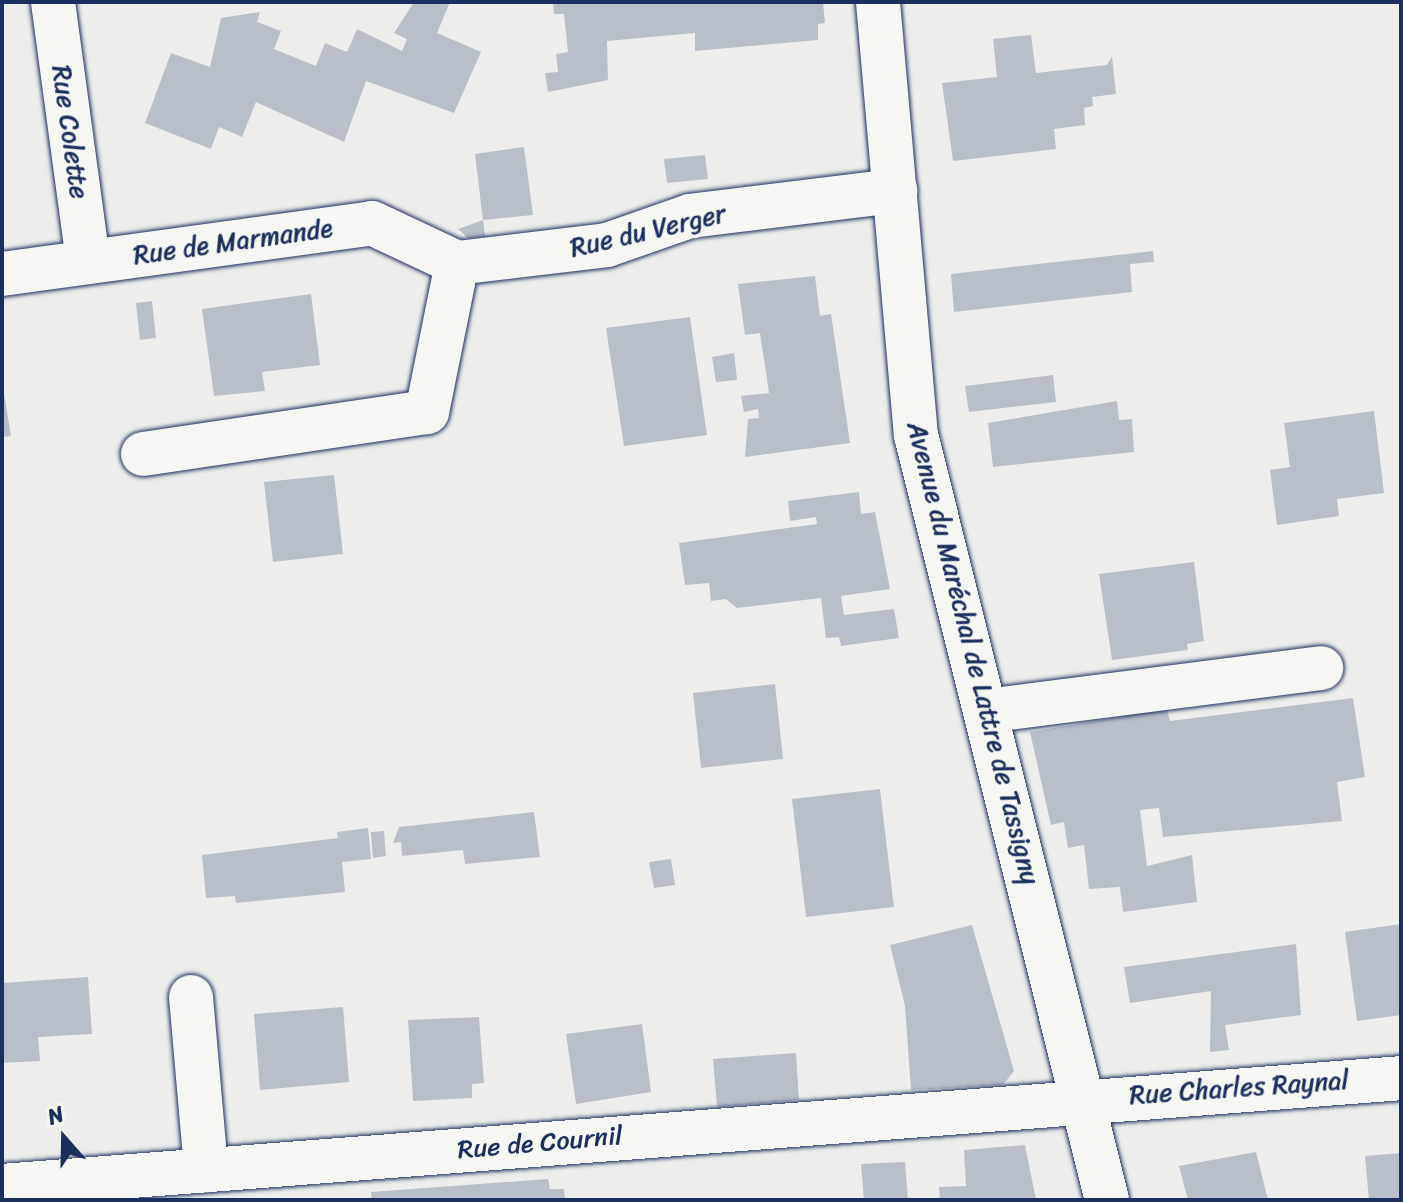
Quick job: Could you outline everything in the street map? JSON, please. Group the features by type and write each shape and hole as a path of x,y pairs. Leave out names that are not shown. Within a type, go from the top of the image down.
{"street":[{"name":"Rue Colette","path":"53,2 88,262"},
{"name":"Avenue du Maréchal de Lattre de Tassigny","path":"878,2 916,435 986,711 1078,1098 1107,1200"},
{"name":"Rue du Verger","path":"457,263 607,245 690,216 895,191"},
{"name":"Rue de Marmande","path":"2,274 372,223 457,263"},
{"path":"143,454 427,412 457,263"},
{"path":"986,711 1321,668"},
{"path":"184,1181 191,997"},
{"name":"Rue Charles Raynal","path":"1078,1098 1401,1078"},
{"name":"Rue de Cournil","path":"2,1186 184,1181 1078,1098"}],"building":[{"path":"414,2 450,2 437,33 481,52 454,113 366,81 344,142 256,102 242,137 219,127 211,149 145,123 171,53 210,67 221,18 260,12 257,22 281,31 274,49 316,66 325,43 347,52 357,29 402,51 407,39 394,33"},
{"path":"553,2 823,2 825,23 818,24 818,40 695,51 695,33 607,41 608,80 548,92 545,73 558,72 556,54 568,52 564,14 554,14"},
{"path":"1031,35 1036,73 1107,65 1112,56 1116,94 1092,97 1093,106 1084,108 1085,125 1054,129 1056,149 953,161 942,83 997,77 993,39"},
{"path":"524,147 533,215 483,220 475,154"},
{"path":"705,155 708,179 667,183 664,159"},
{"path":"483,220 485,236 468,238 458,229"},
{"path":"1153,251 1154,262 1130,264 1132,292 954,312 951,274"},
{"path":"815,276 820,316 831,314 850,443 745,457 748,419 759,418 758,409 744,412 741,396 769,393 760,333 745,335 738,284"},
{"path":"311,294 320,365 262,372 265,391 214,396 202,309"},
{"path":"152,301 156,338 140,340 136,303"},
{"path":"690,317 707,435 624,446 606,328"},
{"path":"734,353 737,380 716,382 712,357"},
{"path":"1053,375 1056,402 969,412 965,386"},
{"path":"2,381 11,436 2,437"},
{"path":"1117,401 1119,420 1132,419 1134,452 993,467 988,423"},
{"path":"1374,411 1384,493 1337,499 1339,516 1277,525 1270,470 1290,467 1284,423"},
{"path":"334,475 343,554 273,562 264,482"},
{"path":"859,492 861,514 875,512 890,589 841,596 844,615 894,609 899,638 841,646 839,637 826,638 821,598 737,608 726,599 711,601 709,583 685,585 679,543 817,524 816,517 790,521 788,501"},
{"path":"1194,562 1204,641 1187,644 1188,650 1112,660 1099,574"},
{"path":"775,684 783,759 701,768 693,693"},
{"path":"1353,698 1365,777 1337,782 1342,821 1163,837 1159,808 1140,810 1147,866 1192,855 1197,902 1123,912 1120,887 1089,889 1084,845 1068,848 1064,822 1051,825 1030,732 1167,709 1170,721"},
{"path":"880,789 894,907 806,917 792,799"},
{"path":"534,812 540,857 465,864 463,850 402,856 401,842 393,843 399,827"},
{"path":"368,828 371,859 342,862 345,892 236,903 235,896 206,898 202,855 338,838 337,832"},
{"path":"384,831 386,856 373,858 371,832"},
{"path":"671,859 675,885 654,888 649,862"},
{"path":"1401,924 1401,1015 1357,1021 1345,932"},
{"path":"972,925 1014,1071 1003,1085 911,1090 905,1006 890,945"},
{"path":"1296,944 1301,1015 1225,1025 1229,1050 1210,1052 1211,991 1130,1003 1124,967"},
{"path":"88,977 92,1034 38,1037 40,1061 2,1063 2,983"},
{"path":"343,1007 349,1082 260,1090 254,1014"},
{"path":"479,1017 484,1083 472,1084 472,1098 413,1101 408,1020"},
{"path":"642,1024 651,1092 576,1104 566,1034"},
{"path":"796,1053 799,1100 717,1107 713,1059"},
{"path":"1025,1145 1036,1200 940,1200 939,1187 966,1186 964,1150"},
{"path":"1256,1152 1268,1200 1188,1200 1179,1166"},
{"path":"1401,1153 1401,1200 1369,1200 1365,1156"},
{"path":"905,1162 908,1200 864,1200 861,1164"},
{"path":"548,1179 550,1189 564,1189 565,1200 372,1200 371,1192"}]}
